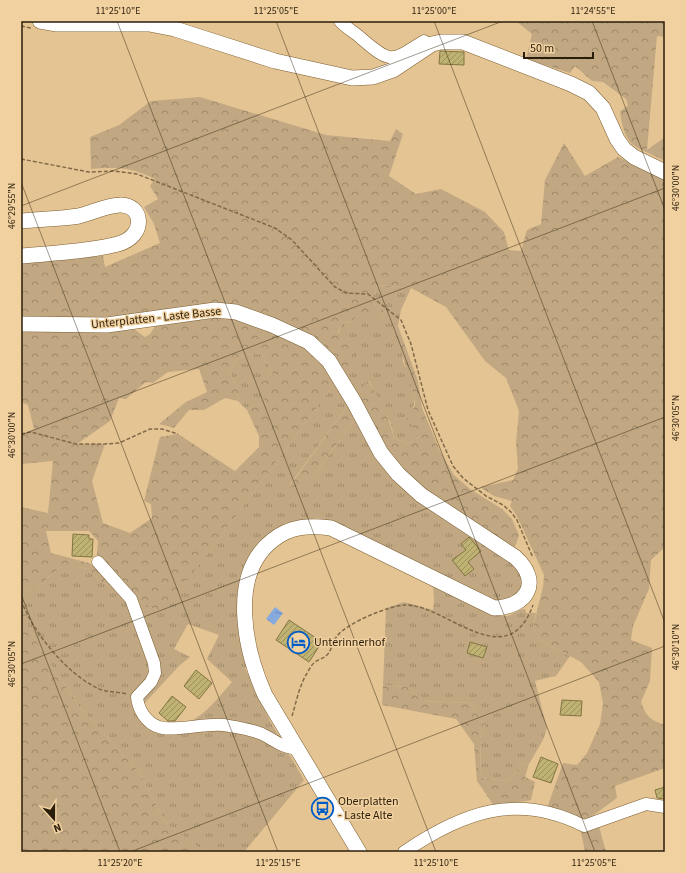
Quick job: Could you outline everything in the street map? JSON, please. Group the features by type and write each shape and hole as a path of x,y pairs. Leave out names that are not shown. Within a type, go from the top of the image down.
{"main road":[{"path":"40,21 57,24 149,24 175,29 275,62 352,78 373,78 393,70 432,44 441,42 463,42 571,84 589,93 603,108 617,139 624,149 634,157 665,172"},
{"path":"21,221 77,216 120,205 127,206 133,210 137,216 139,224 137,232 130,238 119,243 68,252 21,256"},
{"name":"Unterplatten - Laste Basse","path":"21,324 107,325 215,310 236,312 272,325 310,342 329,361 354,402 381,453 398,474 421,495 516,557 526,566 530,577 528,589 521,600 506,607 494,608 331,528 312,525 293,529 277,537 262,548 253,562 247,582 245,619 250,652 256,674 265,695 287,731"},
{"path":"287,731 359,852"}],"street":[{"path":"340,21 380,54 389,59 399,57 425,40 432,44"},
{"path":"98,562 131,599 154,663 155,673 151,682 137,697 137,705 145,718 159,727 202,725 232,727 261,733 284,747 298,749"},
{"path":"404,852 430,835 467,818 492,810 516,807 539,810 566,817 584,826 646,804 665,807"}],"path":[{"path":"21,159 46,166 89,172 113,170 137,174 275,228 292,240 334,287 346,293 368,294 401,320 411,344 428,410 453,466 463,478 486,496 503,505 512,512 534,559"},
{"path":"21,434 31,432 76,444 119,443 150,429 162,429 178,434"},
{"path":"21,600 45,642 67,666 97,688 137,697"},
{"path":"287,731 304,677 313,663 326,656 337,635 376,612 405,605 437,615 480,635 504,636 519,629 524,623 533,604"}],"green space":[{"path":"516,21 569,21 571,23 575,21 665,21 665,37 657,36 647,150 665,137 665,161 638,148 628,139 622,123 620,111 628,106 626,99 603,82 592,81 575,66 570,73 526,59 532,34"},
{"path":"200,97 326,135 390,141 396,129 403,134 389,176 416,194 441,189 485,212 504,232 509,250 521,251 527,230 541,224 545,180 564,143 585,176 618,157 665,180 665,547 651,560 649,589 633,626 631,640 652,648 650,681 641,702 647,715 665,725 665,768 615,786 617,798 584,822 547,808 563,763 577,765 587,753 600,724 603,704 599,682 581,662 540,640 533,627 543,587 544,575 517,516 510,506 512,501 494,496 480,487 513,480 518,468 516,443 519,411 506,378 485,361 446,307 411,288 377,285 372,302 385,311 380,317 357,317 351,321 342,323 338,332 358,350 343,372 313,338 299,329 242,307 225,303 208,304 104,319 21,318 21,262 103,256 105,267 160,243 154,224 144,207 158,199 150,186 155,179 131,170 109,168 91,169 90,137 119,125 151,101"},
{"path":"377,285 411,288 401,310 398,326 393,331 402,350 403,362 409,375 415,399 412,412 421,436 407,444 394,438 391,424 369,381 356,396 344,370 339,350 339,332 342,323 351,321 357,317 380,317 385,311 372,302"},
{"path":"216,318 233,318 295,342 311,352 325,364 336,382 175,597 159,611 134,599 97,554 98,541 89,531 46,531 51,553 89,563 105,573 121,592 101,582 88,569 79,567 61,567 40,585 21,595 21,507 48,513 53,461 21,464 21,435 34,429 28,405 21,402 21,332 103,332 134,329 145,337 150,334 156,325","holes":["261,353 273,374 261,383 265,402 247,410 259,436 259,447 235,471 178,434 160,437 144,501 151,504 152,518 130,533 103,523 92,481 105,444 77,444 110,421 119,398 126,399 146,382 153,383 168,372 199,369 207,392 186,402 159,424 174,428 189,410 204,410 225,398 238,401 239,391 229,372 239,356"]},
{"path":"398,326 418,381 422,408 440,451 454,475 470,489 502,509 512,519 519,535 515,547 462,516 412,479 398,465 382,443 356,396 368,381 384,408 394,438 407,444 421,436 407,419 414,407 415,398 393,331"},
{"path":"261,353 273,374 265,402 247,410 238,401 239,391 229,372 239,356"},
{"path":"336,382 349,404 289,486 313,477 355,419 511,561 517,568 522,582 521,588 513,596 496,600 342,526 318,518 286,523 262,539 250,555 243,577 248,665 245,668 270,721 304,780 244,852 204,852 166,823 139,772 79,706 47,660 27,625 27,616 21,606 21,595 40,585 61,567 79,567 88,569 101,582 159,611 204,558","holes":["188,624 219,635 207,659 232,682 218,699 201,715 192,721 182,724 171,725 160,722 145,712 141,707 179,666 190,657 174,649"]},
{"path":"349,404 355,419 313,477 289,487"},
{"path":"433,585 489,613 508,616 525,609 526,613 536,613 533,627 540,640 570,656 556,676 535,681 547,728 543,740 529,764 524,762 508,781 481,778 480,738 485,726 470,703 422,701 407,687 383,685 386,608 404,602 433,610"},
{"path":"21,606 27,616 27,625 47,660 79,706 139,772 166,823 204,852 21,852"},
{"path":"383,685 407,687 422,701 470,703 485,726 480,738 481,778 508,781 524,762 529,764 525,777 535,782 531,800 494,806 477,781 474,744 456,719 382,705"},
{"path":"599,826 606,852 585,852 580,827"}],"water":[{"path":"275,607 283,613 274,625 266,619"}],"building":[{"path":"440,51 464,52 464,65 439,64"},
{"path":"73,534 89,535 89,539 93,539 92,557 72,556"},
{"path":"469,537 481,551 468,562 474,569 465,576 452,560 466,550 461,544"},
{"path":"289,620 322,642 309,662 276,640"},
{"path":"470,642 487,647 483,658 467,653"},
{"path":"196,670 212,683 199,699 184,686"},
{"path":"172,696 186,707 175,721 168,721 159,713"},
{"path":"562,700 582,701 581,716 560,715"},
{"path":"541,757 558,764 551,783 533,777"},
{"path":"665,787 665,799 657,798 655,790"}],"place":[{"name":"Unterinnerhof","path":"299,642"},
{"name":"Oberplatten - Laste Alte","path":"322,808"}]}
